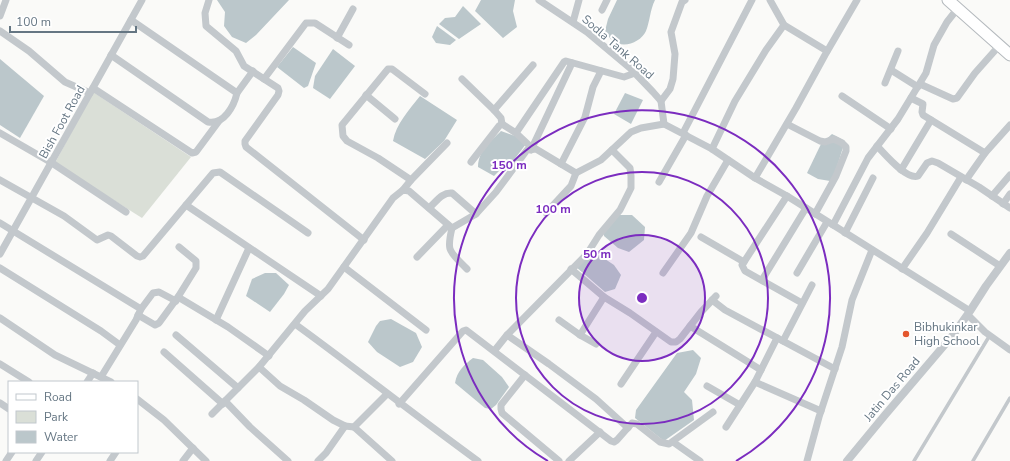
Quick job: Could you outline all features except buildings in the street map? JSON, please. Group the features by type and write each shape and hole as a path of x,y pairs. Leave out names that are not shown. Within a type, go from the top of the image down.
{"main road":[{"path":"948,0 1007,50"}],"street":[{"path":"0,16 6,0"},
{"name":"Bish Foot Road","path":"0,254 142,0"},
{"path":"209,0 205,13 206,26 236,51 244,66 278,88 279,91 278,95 245,141 245,144 364,240"},
{"name":"Sodla Tank Road","path":"539,0 574,22 605,46 661,101"},
{"path":"574,22 579,0"},
{"path":"602,10 607,0"},
{"path":"664,124 661,101 670,89 675,62 671,32 682,2 685,0"},
{"path":"659,182 752,0"},
{"path":"770,0 784,25 827,52"},
{"path":"755,178 810,85 857,0"},
{"path":"797,273 830,223 868,158 898,119 919,85 926,73 934,45 947,22 958,8"},
{"path":"337,38 353,9"},
{"path":"131,20 237,93"},
{"path":"264,79 306,23 315,23 348,45"},
{"path":"712,150 735,101 766,50 784,25"},
{"path":"0,31 29,51 65,82 92,91 192,153 196,152 219,120"},
{"path":"891,70 919,85 953,99 957,98 975,73 1007,50"},
{"path":"885,83 898,51"},
{"path":"111,55 208,122 212,123 228,114 233,107 237,93 253,71"},
{"path":"516,133 562,64 566,62 624,77 635,74"},
{"path":"532,149 572,63"},
{"path":"494,110 533,65"},
{"path":"411,180 378,158 347,141 343,136 342,125 388,68 392,69 425,94"},
{"path":"561,164 585,117 593,87 601,71"},
{"path":"462,79 494,110 501,118 502,124 516,133 532,149"},
{"path":"366,95 395,119"},
{"path":"842,96 891,129"},
{"path":"911,98 923,104 922,113 931,120 985,153"},
{"path":"901,170 931,120"},
{"path":"472,162 502,124"},
{"path":"546,213 571,186 576,173 601,160 631,132 640,128 664,124 712,150 902,269 969,313 990,335 1010,350"},
{"path":"787,124 820,141 825,142 834,138 846,147 846,151 836,176 815,214"},
{"path":"902,269 963,178 1010,125"},
{"path":"0,133 52,163 126,212"},
{"path":"212,414 259,367 295,324 328,289 393,198 403,190 447,143"},
{"path":"877,146 901,170 915,177 918,176 927,163 932,161 938,162 1010,208"},
{"path":"417,257 450,226 476,214 496,192 527,150 536,149 576,173"},
{"path":"494,350 587,254 599,235 620,210 631,188 630,168 612,150"},
{"path":"663,273 691,233 708,196 728,160"},
{"path":"0,180 64,216 97,240 108,235 112,236 140,257 144,256 213,173 220,172 308,233"},
{"path":"992,196 1010,176"},
{"path":"845,233 873,178"},
{"path":"403,190 409,191 450,226"},
{"path":"429,208 442,196 447,193 452,193 476,214"},
{"path":"1003,204 1010,194"},
{"path":"787,196 742,265 745,271 802,303"},
{"path":"186,205 320,296"},
{"path":"762,280 806,208"},
{"path":"0,223 140,312 155,325 166,315 197,265 196,261 179,247"},
{"path":"450,226 450,252 466,269"},
{"path":"951,234 1000,266"},
{"path":"701,237 744,262"},
{"path":"216,320 249,248"},
{"path":"807,461 821,411 842,347 852,300 872,250"},
{"name":"Jatin Das Road","path":"847,461 885,414 953,336 1010,253"},
{"path":"344,267 426,330"},
{"path":"0,268 101,331 120,345"},
{"path":"571,269 604,297 630,313 671,342 676,342 680,339 714,298 725,310 835,369"},
{"path":"726,427 755,382 812,285"},
{"path":"101,377 140,312 153,293 156,292 177,299 216,320 269,356"},
{"path":"580,335 604,297"},
{"path":"0,318 55,355 109,381"},
{"path":"559,320 596,344"},
{"path":"295,324 478,461"},
{"path":"690,326 761,370"},
{"path":"400,404 463,331 466,330 471,332 614,442 632,423 637,424 660,442 665,444 673,442 713,412"},
{"path":"621,384 656,332"},
{"path":"176,334 238,388"},
{"path":"507,335 596,399 628,428"},
{"path":"164,352 224,403 288,461"},
{"path":"0,364 27,381"},
{"path":"259,367 280,386 333,420 345,426 354,427 392,461"},
{"path":"88,381 93,373"},
{"path":"525,375 501,405 502,413 559,461"},
{"path":"755,382 821,411"},
{"path":"707,386 740,405"},
{"path":"354,427 387,394"},
{"path":"138,403 164,420 206,461"},
{"path":"318,461 326,453 345,426"},
{"path":"569,461 600,432"},
{"path":"673,442 700,461"},
{"path":"183,461 193,448"}],"lane":[{"path":"914,461 990,335"},
{"path":"973,461 1010,398"}],"green space":[{"path":"93,92 191,157 142,218 55,163"}],"water":[{"path":"217,0 289,0 256,35 246,43 232,37 224,26 225,12"},
{"path":"481,0 515,0 513,11 517,27 503,38 475,11"},
{"path":"617,0 655,0 644,35 632,43 617,43 611,39 605,31 608,19"},
{"path":"463,6 481,24 459,39 439,24 445,18 455,17"},
{"path":"437,26 456,40 450,45 436,43 432,37"},
{"path":"293,47 316,63 308,86 304,88 277,67"},
{"path":"333,49 355,66 330,99 313,88 315,76"},
{"path":"0,59 44,96 20,138 0,125"},
{"path":"625,93 643,100 631,124 614,114"},
{"path":"420,96 457,120 444,141 425,159 393,141 400,123"},
{"path":"501,131 515,136 526,144 507,169 500,170 494,176 478,167 480,156 483,151"},
{"path":"832,134 845,141 835,173 830,181 818,179 807,173 821,144"},
{"path":"619,215 632,215 645,227 644,240 629,252 618,248 604,236 604,229"},
{"path":"590,249 614,265 621,275 615,289 605,292 575,266"},
{"path":"265,273 276,273 289,285 270,312 246,296 252,279"},
{"path":"391,319 416,333 422,347 413,362 400,367 377,352 368,342 380,321"},
{"path":"693,350 701,358 696,374 684,392 692,400 694,420 664,441 635,418 636,410 677,353"},
{"path":"473,358 483,360 502,377 509,387 496,405 491,409 485,408 455,383 457,375 461,369"}],"place":[{"name":"Bibhukinkar High School","path":"906,334"}]}
